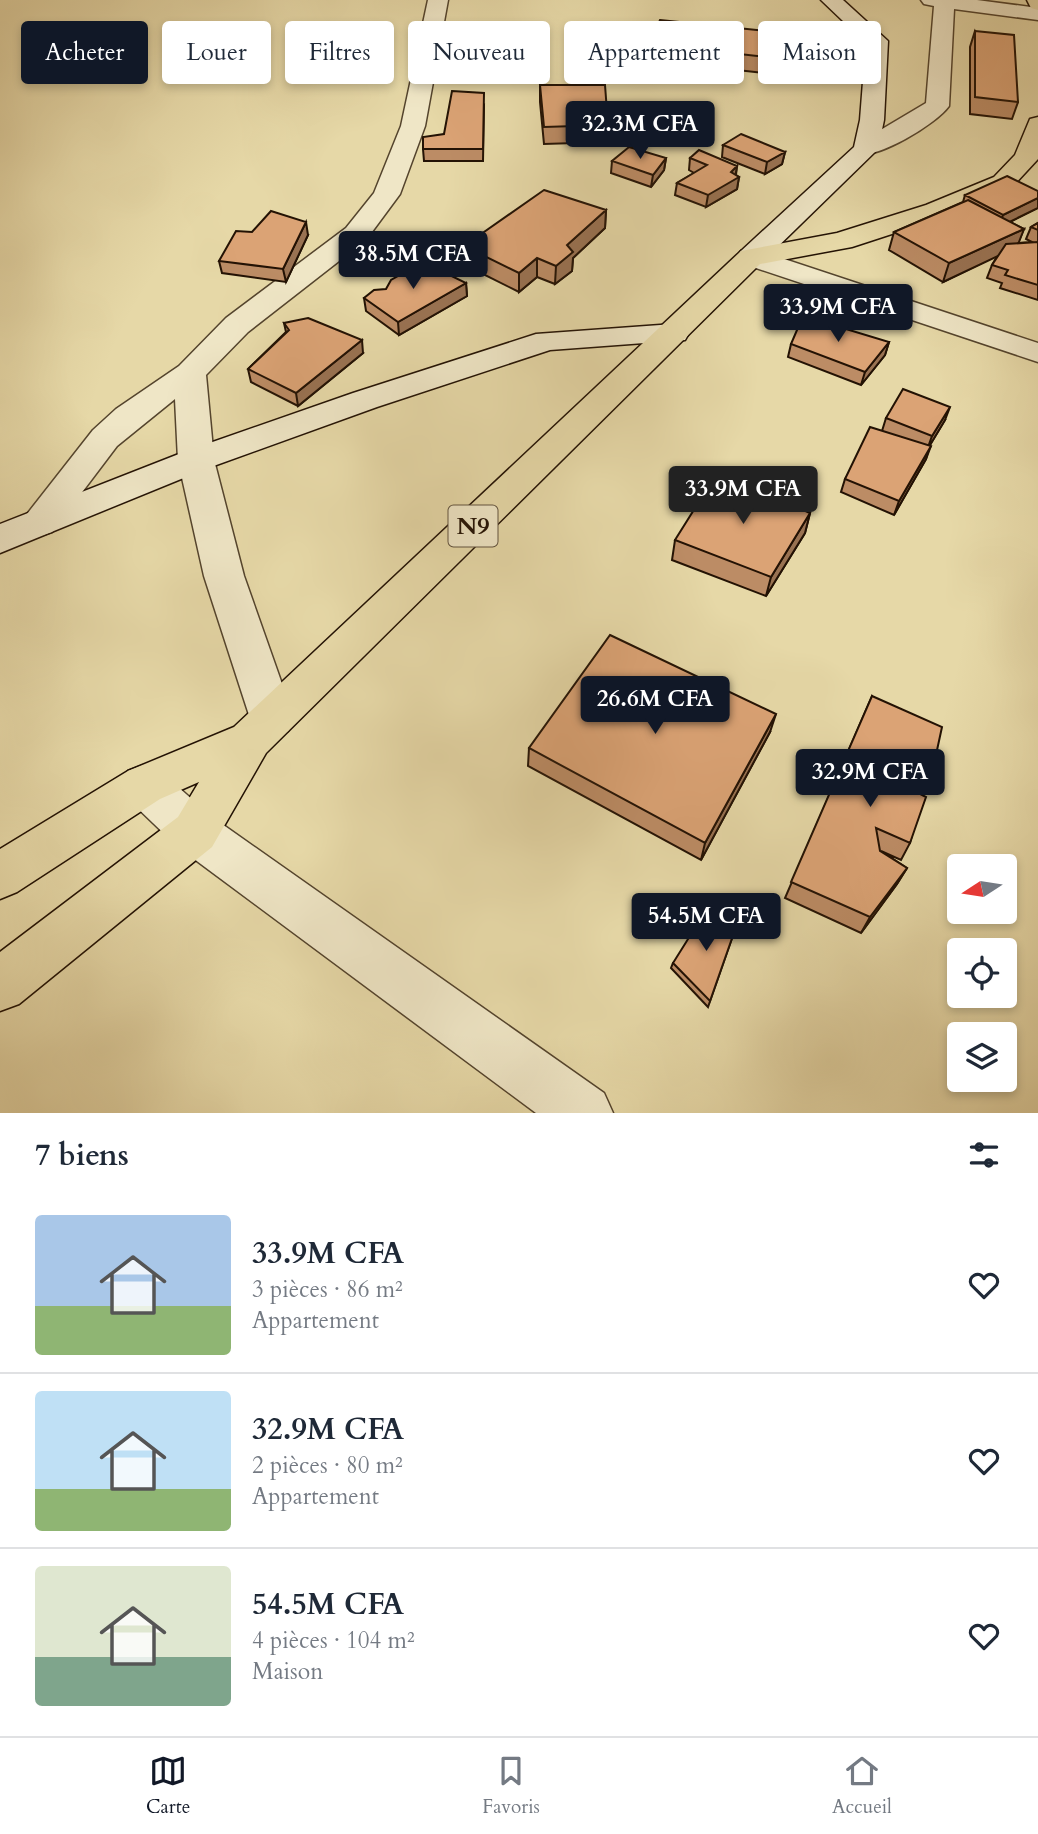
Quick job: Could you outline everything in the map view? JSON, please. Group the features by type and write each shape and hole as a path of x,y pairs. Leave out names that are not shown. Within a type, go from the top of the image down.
{"highway":[{"path":"751,257 842,241 935,211 1003,182 1027,157 1038,124"},
{"name":"N9","path":"0,985 195,832 261,729 751,257"},
{"name":"N9","path":"0,876 144,785 261,729"}],"street":[{"path":"38,523 105,438 128,416 190,373 237,325 356,234 387,194 413,126 438,0"},
{"path":"831,0 877,41 872,120 866,149"},
{"path":"1038,14 938,1 937,106 909,126 866,149 751,257 1038,353"},
{"path":"0,539 196,460 365,400 547,341 674,333"},
{"path":"190,373 196,460 261,729"},
{"path":"144,785 195,832 582,1112"}],"building":[{"path":"744,29 758,30 758,56 744,54"},
{"path":"975,31 1014,35 1018,102 975,97"},
{"path":"540,85 605,85 608,125 544,127"},
{"path":"452,91 484,93 483,149 423,149 423,137 444,134"},
{"path":"741,134 785,152 767,162 723,145"},
{"path":"629,147 666,158 653,175 612,161"},
{"path":"699,150 737,166 731,172 739,177 708,195 677,183 707,165 690,158"},
{"path":"1007,176 1038,191 1038,198 1003,215 965,195"},
{"path":"544,190 606,210 567,245 573,252 556,266 537,258 519,273 464,246"},
{"path":"968,200 1024,229 949,263 894,232"},
{"path":"271,211 306,222 283,269 219,261 236,231 252,232"},
{"path":"1038,242 1038,285 1005,275 1008,270 992,265 1006,244"},
{"path":"423,262 466,283 398,322 364,298 374,290 386,289 391,280"},
{"path":"803,316 889,342 865,372 791,344"},
{"path":"308,318 362,340 296,393 248,369 289,330 284,323"},
{"path":"903,389 950,407 932,436 886,418"},
{"path":"870,427 931,446 899,501 845,479"},
{"path":"717,473 810,513 771,577 675,540"},
{"path":"610,635 776,714 705,843 529,748"},
{"path":"872,696 942,727 931,778 908,769 903,785 926,797 910,843 876,828 880,851 907,868 870,917 791,882"},
{"path":"705,912 737,924 710,1001 673,963"}]}
